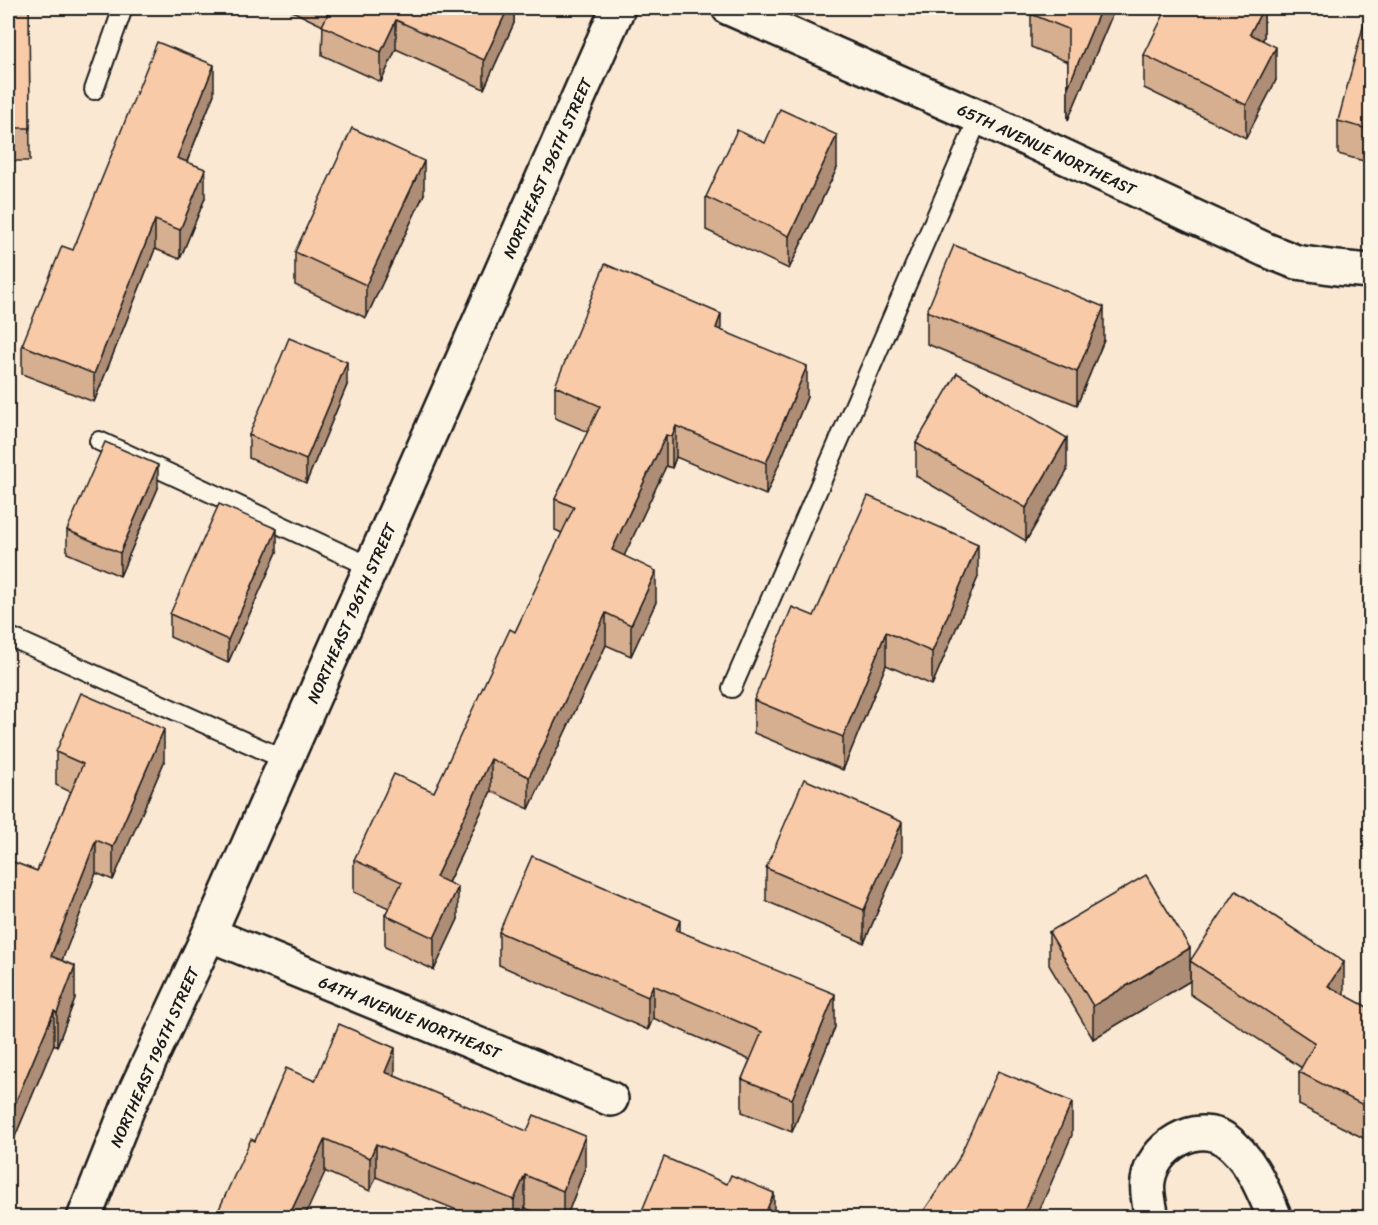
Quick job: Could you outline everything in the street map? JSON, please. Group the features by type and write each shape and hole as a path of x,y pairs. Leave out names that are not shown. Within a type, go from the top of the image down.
{"street":[{"name":"NORTHEAST 196TH STREET","path":"84,1218 129,1106 209,934 618,8"},
{"name":"65TH AVENUE NORTHEAST","path":"729,8 979,117 1296,262 1371,271"},
{"name":"64TH AVENUE NORTHEAST","path":"209,934 611,1099"},
{"path":"1152,1218 1148,1199 1148,1179 1155,1162 1165,1149 1178,1140 1192,1134 1209,1134 1223,1138 1255,1173 1275,1218"}],"lane":[{"path":"94,90 123,8"},
{"path":"732,688 979,117"},
{"path":"99,441 371,567"},
{"path":"8,636 286,760"}],"building":[{"path":"8,8 29,8 30,128 8,128"},
{"path":"331,8 508,8 484,60 396,20 381,52 322,26"},
{"path":"1033,8 1101,8 1068,87 1068,29 1031,14"},
{"path":"1167,8 1263,8 1250,34 1276,47 1246,105 1144,55"},
{"path":"1367,12 1371,13 1371,130 1338,121"},
{"path":"157,42 214,65 177,158 205,169 180,230 155,220 94,374 22,345 62,246 73,250"},
{"path":"780,109 837,135 789,236 706,197 737,130 765,143"},
{"path":"352,128 424,161 366,285 295,252"},
{"path":"954,245 1104,307 1077,372 927,311"},
{"path":"605,264 721,314 716,328 807,366 766,463 676,426 672,437 666,435 612,550 656,571 631,625 606,613 529,777 491,759 436,877 458,887 434,938 385,915 402,882 354,860 394,774 434,792 510,629 515,632 574,507 555,499 600,406 555,386"},
{"path":"289,338 347,362 306,460 249,435"},
{"path":"957,373 1067,438 1026,508 916,443"},
{"path":"105,442 158,465 120,553 67,530"},
{"path":"868,496 978,544 932,652 886,632 843,737 754,700 792,607 814,616"},
{"path":"219,504 277,529 228,640 170,614"},
{"path":"81,693 164,729 113,847 96,840 51,956 75,966 57,1013 54,1011 8,1120 8,991 15,972 8,969 8,860 37,871 83,764 56,752"},
{"path":"804,779 902,822 864,910 766,868"},
{"path":"532,856 680,920 676,930 835,994 792,1099 742,1079 762,1032 653,985 648,997 499,932"},
{"path":"1146,875 1190,948 1093,1006 1049,932"},
{"path":"1236,891 1344,962 1328,986 1371,1009 1371,1109 1299,1072 1315,1043 1190,961"},
{"path":"339,1024 395,1048 385,1072 527,1131 534,1115 585,1136 563,1191 525,1175 514,1200 376,1144 370,1158 325,1139 288,1218 215,1218 251,1139 255,1141 286,1068 315,1081"},
{"path":"998,1071 1072,1102 1025,1209 1019,1218 919,1218 958,1160"},
{"path":"664,1157 727,1184 731,1175 774,1193 763,1218 639,1218"}]}
